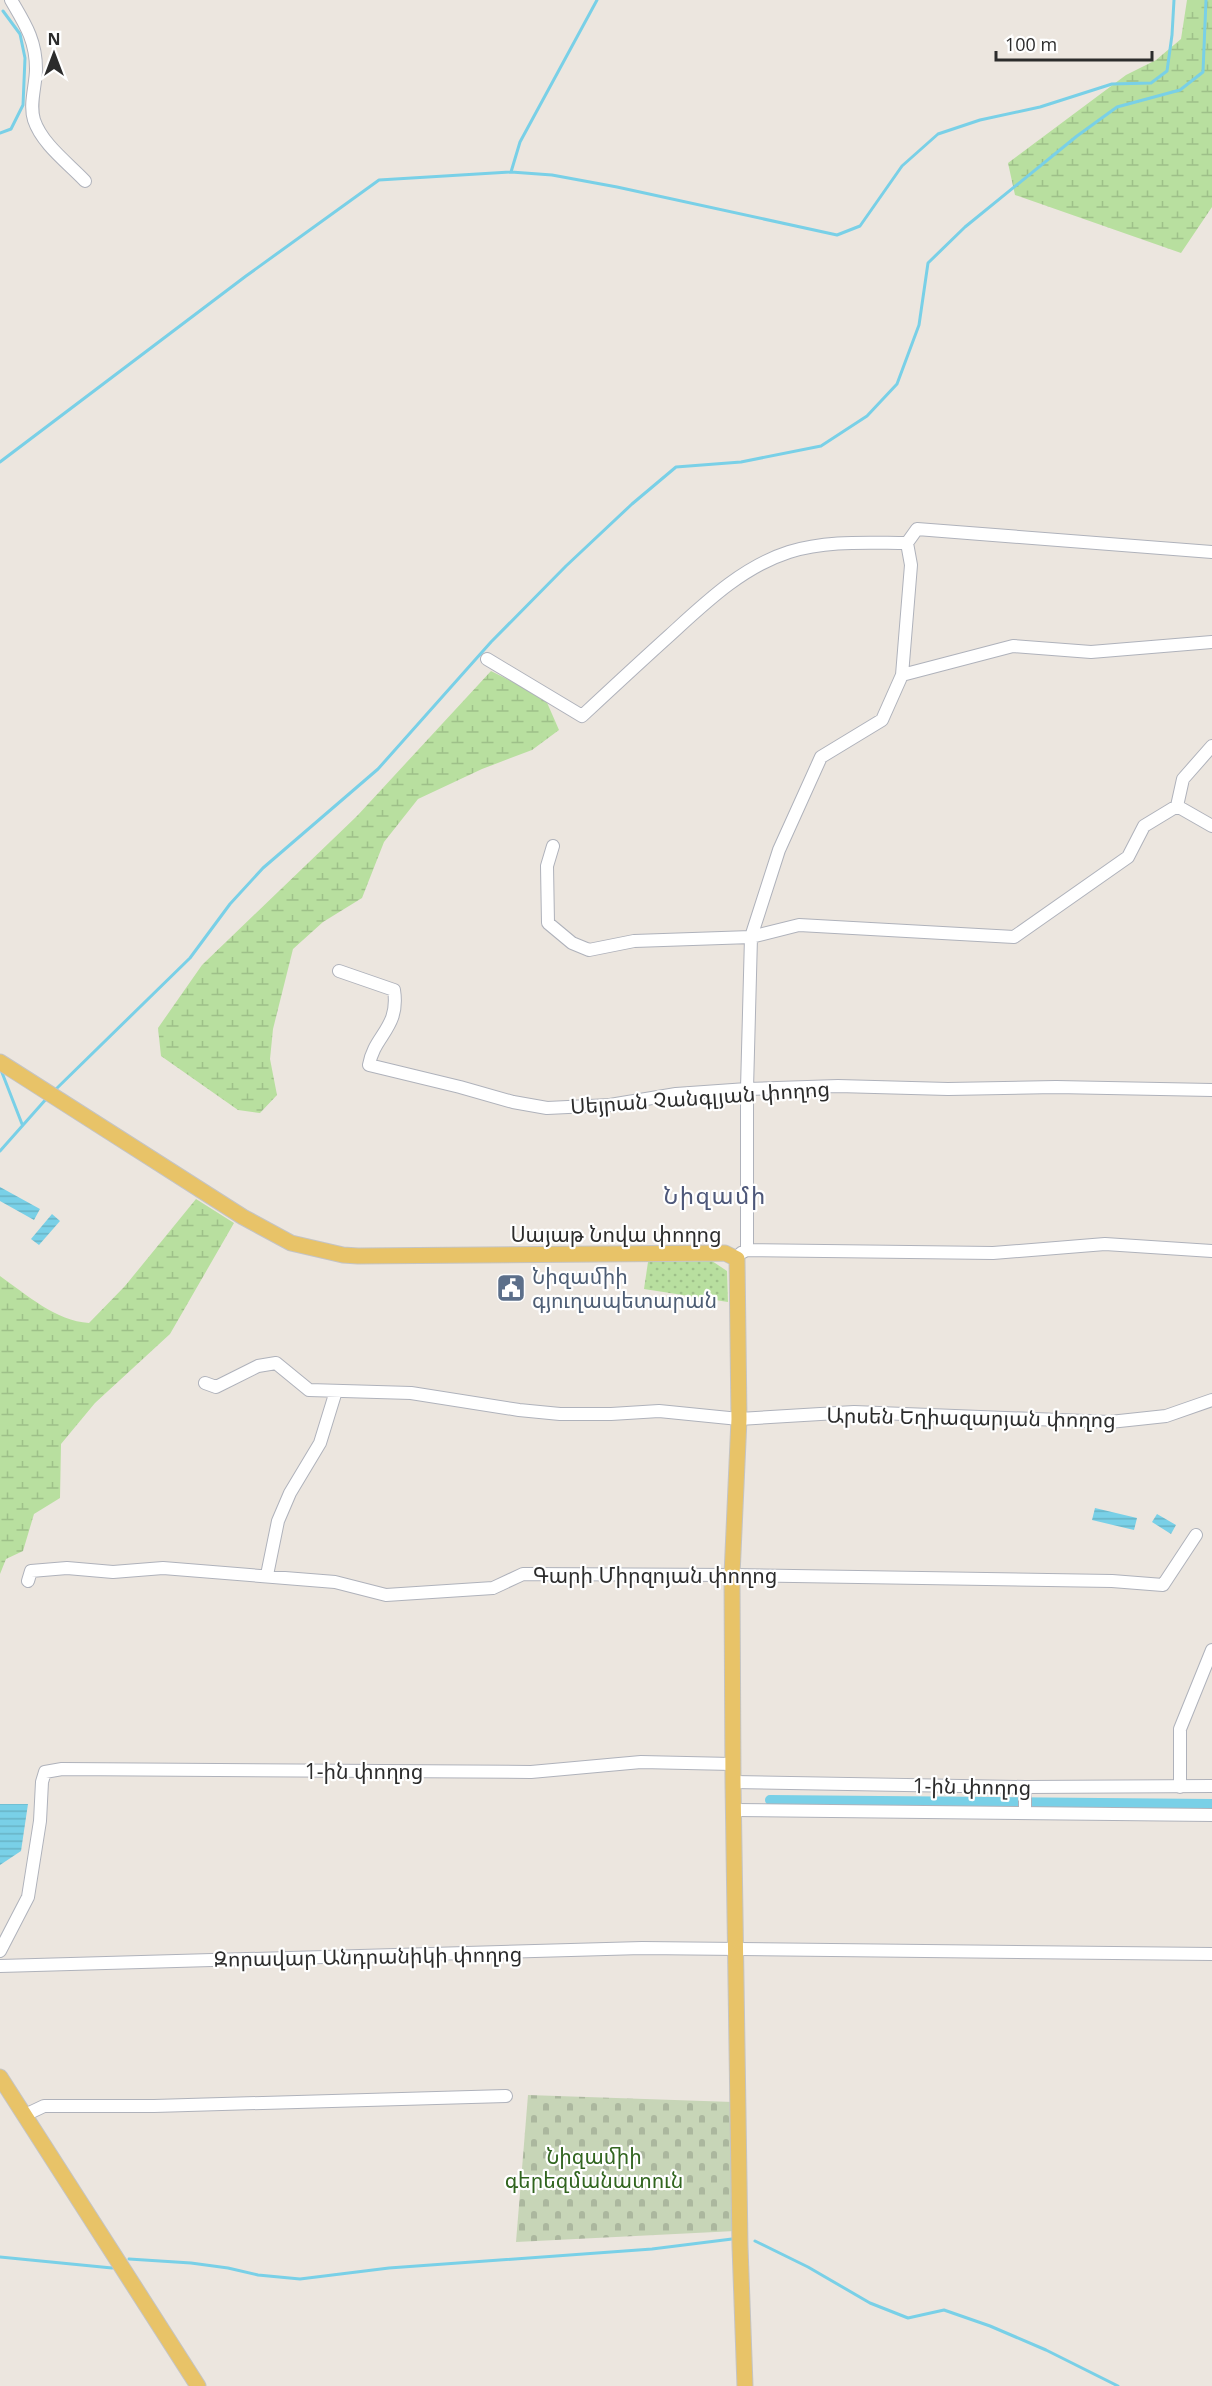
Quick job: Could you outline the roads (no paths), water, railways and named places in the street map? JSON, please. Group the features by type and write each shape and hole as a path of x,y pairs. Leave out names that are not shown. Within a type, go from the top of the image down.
{"main road":[{"name":"Սայաթ Նովա փողոց","path":"5,1065 243,1217 291,1243 358,1256 742,1254"},
{"path":"742,1254 739,1419 732,1575 732,1764 745,2386"},
{"path":"0,2077 198,2386"}],"street":[{"path":"0,2 7,0"},
{"path":"11,0 34,40 36,69 33,96 34,120 45,140 85,181"},
{"path":"742,1254 752,937 779,850 821,757 882,720 902,675 911,565 907,543 917,529 1212,552"},
{"path":"487,659 582,716 718,592 755,567 789,552 825,545 855,542 907,543"},
{"path":"902,675 1013,646 1091,652 1212,642"},
{"path":"553,846 546,866 548,922 572,943 589,950 634,941 752,937 799,925 1014,938 1128,857 1144,826 1177,806 1183,779 1212,746"},
{"path":"1177,806 1212,826"},
{"name":"Սեյրան Չանգլյան փողոց","path":"339,972 394,990 397,1007 383,1037 371,1055 369,1065 460,1086 513,1102 546,1108 610,1105 676,1094 838,1086 948,1089 1056,1087 1212,1090"},
{"name":"Սայաթ Նովա փողոց","path":"742,1254 993,1253 1105,1244 1212,1251"},
{"name":"Արսեն Եղիազարյան փողոց","path":"205,1383 216,1387 258,1366 276,1363 309,1390 411,1393 560,1414 659,1411 739,1419 854,1412 1110,1422 1166,1416 1212,1400"},
{"path":"267,1575 278,1521 290,1493 320,1443 336,1391"},
{"name":"Գարի Միրզոյան փողոց","path":"28,1581 31,1571 67,1568 113,1572 163,1568 335,1582 386,1594 493,1588 523,1574 1112,1581 1163,1585 1196,1534"},
{"path":"1180,1787 1180,1729 1212,1650"},
{"name":"1-ին փողոց","path":"0,1951 28,1897 45,1772 62,1769 531,1772 641,1762 732,1764"},
{"name":"1-ին փողոց","path":"733,1782 1024,1787 1212,1786"},
{"path":"1024,1787 1025,1812"},
{"path":"733,1810 1212,1815"},
{"name":"Զորավար Անդրանիկի փողոց","path":"0,1966 642,1948 1212,1954"},
{"path":"25,2115 44,2106 188,2105 506,2096"}],"water":[{"path":"0,1187 40,1209 34,1220 0,1201"},
{"path":"52,1214 60,1221 39,1245 31,1239"},
{"path":"1095,1508 1137,1518 1134,1530 1092,1520"},
{"path":"1157,1514 1176,1525 1171,1534 1152,1522"},
{"path":"0,1804 28,1804 21,1851 0,1865"}],"waterway":[{"path":"511,172 520,142 597,0"},
{"path":"0,462 246,276 379,180 511,172 552,175 837,235 860,226 902,166 938,134 980,120 1040,107 1112,84 1151,83 1167,71 1174,0"},
{"path":"54,1091 190,958 230,904 263,868 378,769 491,642 566,566 632,504 676,467 741,462 821,446 867,416 897,384 919,325 928,263 965,227 1077,136 1117,107 1180,90 1203,72 1206,0"},
{"path":"0,133 11,129 23,105 25,58 20,34 3,11"},
{"path":"1,1070 22,1124"},
{"path":"0,1151 47,1098"},
{"path":"770,1800 1212,1804"},
{"path":"129,2259 191,2263 258,2275 300,2279 389,2268 652,2249 732,2239"},
{"path":"755,2241 808,2267 870,2303 908,2318 944,2310 990,2326 1046,2350 1118,2386"},
{"path":"0,2257 112,2268"}],"place":[{"name":"Նիզամիի գյուղապետարան","path":"511,1288"}],"district":[{"name":"Նիզամի","path":"715,1194"}],"park label":[{"name":"Նիզամիի գերեզմանատուն","path":"594,2168"}]}
